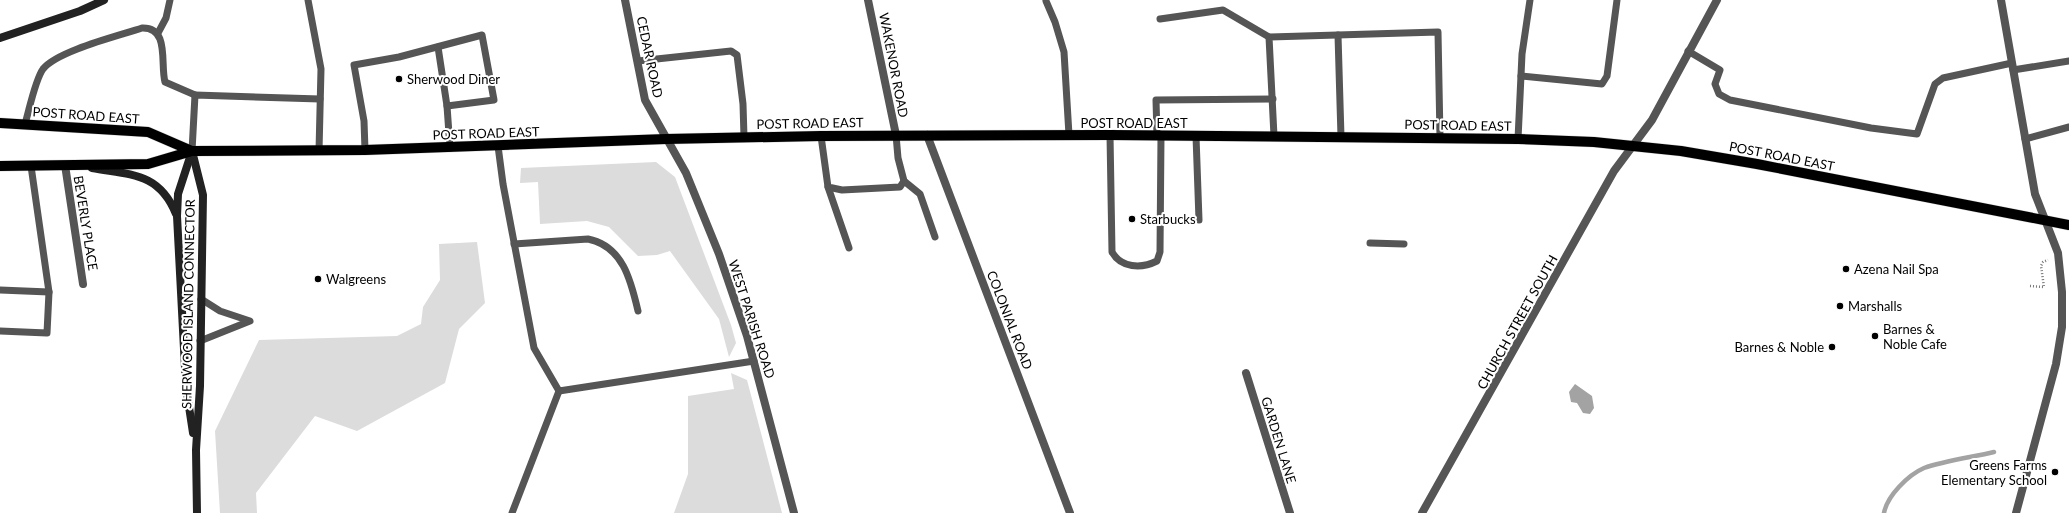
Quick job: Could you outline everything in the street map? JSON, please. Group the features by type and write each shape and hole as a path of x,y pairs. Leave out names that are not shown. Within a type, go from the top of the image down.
{"main road":[{"path":"0,38 53,21 98,1"},
{"name":"POST ROAD EAST","path":"0,123 148,132 192,151"},
{"name":"POST ROAD EAST","path":"0,166 148,164 192,151 319,151 450,148 666,139 821,136 1110,135 1518,139 1635,145 1757,164 2069,225"},
{"name":"SHERWOOD ISLAND CONNECTOR","path":"192,151 178,194 177,216 186,387 196,450"},
{"name":"SHERWOOD ISLAND CONNECTOR","path":"192,151 203,195 196,450 197,513"},
{"path":"80,165 141,178 155,183 170,198 177,216"}],"street":[{"name":"CEDAR ROAD","path":"625,0 645,100 666,139"},
{"name":"WAKENOR ROAD","path":"868,0 896,135"},
{"name":"CHURCH STREET SOUTH","path":"1422,513 1614,170 1635,145 1652,120 1688,51 1717,0"},
{"path":"2001,0 2035,194 2047,221 2058,253 2062,292 2062,327 2056,364 2016,513"},
{"name":"COLONIAL ROAD","path":"927,135 1070,513"},
{"name":"WEST PARISH ROAD","path":"666,139 686,173 719,254 754,361 794,513"},
{"name":"BEVERLY PLACE","path":"65,165 83,284"},
{"name":"GARDEN LANE","path":"1246,373 1290,513"}],"lane":[{"path":"158,34 166,18 170,0"},
{"path":"308,0 321,69 319,151"},
{"path":"1518,139 1522,54 1530,0"},
{"path":"1521,76 1602,84 1607,76 1617,0"},
{"path":"1046,1 1055,22 1064,52 1069,135"},
{"path":"1160,19 1224,10 1269,36 1438,32 1440,138"},
{"path":"25,124 42,70 50,62 62,55 142,28 149,28 158,34 162,45 163,73 165,82 195,95 320,99"},
{"path":"365,150 364,121 354,66 438,47 482,35 494,100 447,106"},
{"path":"1338,35 1341,137"},
{"path":"1269,36 1274,136"},
{"path":"438,47 447,106 450,148"},
{"path":"638,61 731,51 737,55 743,104 744,138"},
{"path":"1688,51 1720,70 1715,84 1719,94 1730,100 1864,127 1917,134 1935,84 1943,78 2013,66 2069,61"},
{"path":"192,151 195,95"},
{"path":"1110,135 1112,252 1116,259 1130,266 1142,265 1157,261 1161,243 1159,136 1156,100 1272,98"},
{"path":"2025,138 2069,127"},
{"path":"896,135 898,158 904,181 920,194 936,237"},
{"path":"821,136 828,187 849,248"},
{"path":"1196,136 1198,220"},
{"path":"498,146 503,184 534,348 559,391"},
{"path":"0,331 47,333 49,292 31,166"},
{"path":"828,187 842,190 900,187 904,181"},
{"path":"514,244 588,239 599,241 611,249 622,263 631,281 638,311"},
{"path":"1370,243 1404,244"},
{"path":"0,290 49,292"},
{"path":"200,341 250,321 220,311 201,299"},
{"path":"559,391 754,361"},
{"path":"512,513 559,391"}],"path":[{"path":"2030,286 2044,287 2041,266 2043,262 2048,260"}],"shaded area":[{"path":"656,162 675,177 731,325 736,343 729,357 719,319 670,251 657,255 638,256 609,227 587,221 540,224 538,182 520,183 521,168"},
{"path":"477,242 485,303 459,329 445,383 357,431 315,416 256,493 257,513 220,513 215,431 259,340 397,336 421,324 423,307 440,280 439,244"},
{"path":"731,373 747,380 782,513 674,513 688,474 688,396 734,389"},
{"path":"1575,384 1592,396 1594,408 1590,414 1583,413 1577,403 1571,402 1569,392"}],"waterway":[{"path":"1884,513 1886,506 1894,493 1905,481 1918,471 1940,463 1994,452"}],"place":[{"name":"Sherwood Diner","path":"399,79"},
{"name":"Starbucks","path":"1132,219"},
{"name":"Azena Nail Spa","path":"1846,269"},
{"name":"Walgreens","path":"318,279"},
{"name":"Marshalls","path":"1840,306"},
{"name":"Barnes & Noble Cafe","path":"1875,336"},
{"name":"Barnes & Noble","path":"1832,347"},
{"name":"Greens Farms Elementary School","path":"2055,472"}]}
